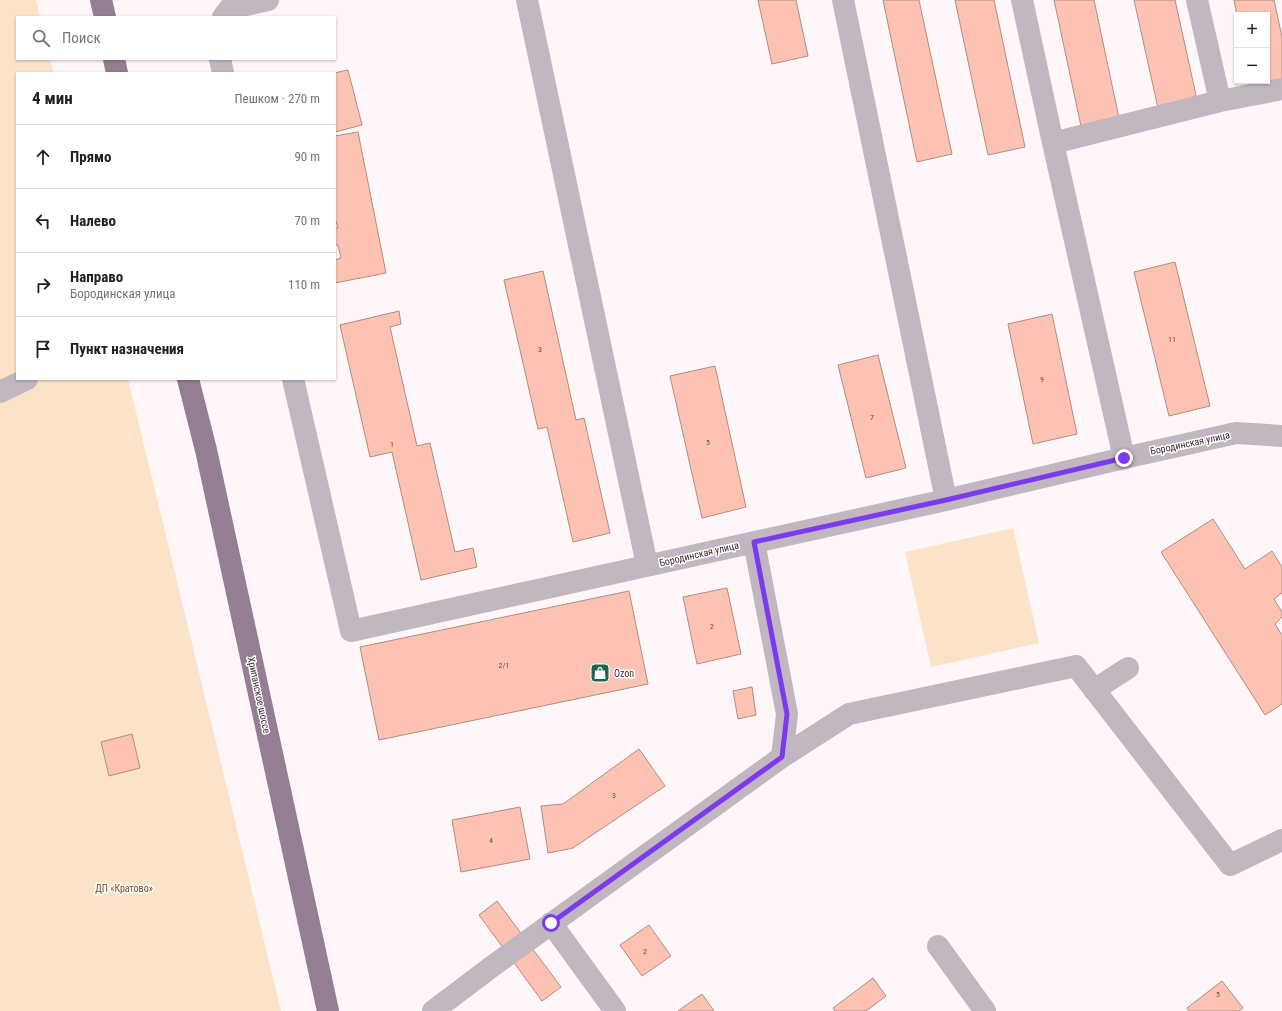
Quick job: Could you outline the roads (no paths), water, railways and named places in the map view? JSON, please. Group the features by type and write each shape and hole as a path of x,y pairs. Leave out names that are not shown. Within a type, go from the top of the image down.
{"main road":[{"path":"101,0 105,16"},
{"path":"114,60 118,72"},
{"name":"Хрипанское шоссе","path":"188,380 206,450 328,1011"}],"street":[{"path":"224,16 229,9 268,0"},
{"path":"527,0 647,565"},
{"path":"843,0 946,500"},
{"path":"1022,0 1052,143 1124,458"},
{"path":"1197,0 1220,101"},
{"path":"220,60 223,72"},
{"path":"1052,143 1220,101 1282,89"},
{"path":"0,392 26,380"},
{"name":"Бородинская улица","path":"293,380 350,631 946,500 1236,433 1282,436"},
{"path":"754,542 787,714 782,757"},
{"path":"433,1011 551,923 782,757 848,714 1076,666 1230,866 1282,840"},
{"path":"1094,690 1128,668"},
{"path":"551,923 615,1011"},
{"path":"938,946 986,1011"}],"place":[{"name":"Ozon","path":"600,673"}],"park label":[{"name":"ДП «Кратово»","path":"124,888"}]}
